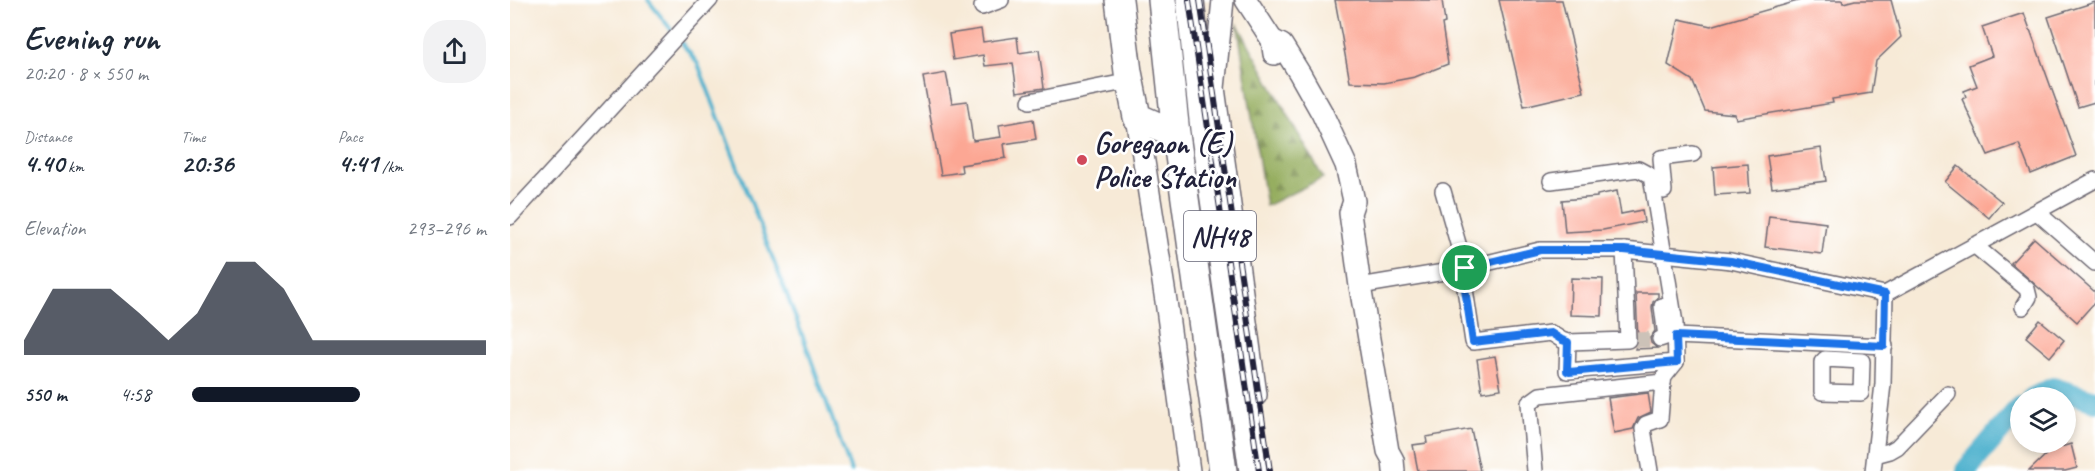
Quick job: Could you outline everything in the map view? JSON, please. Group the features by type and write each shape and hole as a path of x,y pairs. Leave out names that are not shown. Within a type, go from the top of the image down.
{"highway":[{"path":"1119,0 1137,117 1176,134"},
{"name":"NH48","path":"1162,0 1176,134 1223,471"},
{"name":"NH48","path":"1190,0 1204,129 1253,471"}],"main road":[{"path":"1223,0 1214,88 1266,471"},
{"path":"1246,0 1272,40 1282,45 1317,116 1354,201 1350,213 1389,464"},
{"path":"1137,117 1166,302 1189,471"}],"street":[{"path":"510,218 710,0"},
{"path":"982,7 1001,0"},
{"path":"1030,101 1130,81"},
{"path":"1669,330 1659,187 1660,158 1693,154"},
{"path":"1551,181 1638,169 1651,176 1659,187 1665,202"},
{"path":"1360,286 1463,268 1540,250 1624,250 1731,261 1885,294 2095,180"},
{"path":"1443,191 1463,268 1473,342 1551,333 1568,342 1631,340 1624,250"},
{"path":"2037,212 2095,263"},
{"path":"1974,245 2026,290 2029,297 2023,307"},
{"path":"1873,471 1883,384 1885,294"},
{"path":"1662,306 1677,362"},
{"path":"1669,330 1884,346"},
{"path":"1568,342 1567,371 1569,372 1677,362"},
{"path":"1650,471 1643,429 1646,424 1655,422 1661,417 1664,377 1677,362"},
{"path":"1535,471 1529,404 1534,398 1540,395 1663,382"},
{"path":"1863,383 1883,384"},
{"path":"1875,455 1897,447 1948,394"}],"green space":[{"path":"1237,23 1323,178 1266,206"}],"building":[{"path":"1335,0 1442,0 1445,23 1442,24 1448,64 1415,77 1384,83 1350,82"},
{"path":"1499,0 1562,0 1584,92 1524,106"},
{"path":"1801,0 1842,0 1843,3 1855,0 1891,0 1901,37 1876,61 1871,93 1832,99 1833,103 1736,119 1735,114 1705,111 1692,80 1668,65 1679,19 1711,26"},
{"path":"2095,2 2095,102 2078,107 2048,17"},
{"path":"2024,13 2076,156 2031,174 2019,144 1988,155 1962,99 1966,97 1964,91 1977,86 1969,65 1992,56 1982,27"},
{"path":"981,29 983,42 1017,37 1019,53 1039,50 1044,88 1017,92 1013,63 985,66 983,55 953,60 949,34"},
{"path":"946,73 952,103 967,101 973,141 1001,137 999,125 1033,119 1036,139 1004,144 1006,158 961,165 962,172 941,175 923,77"},
{"path":"1821,148 1826,181 1772,188 1767,156"},
{"path":"1748,164 1750,193 1715,195 1713,167"},
{"path":"1958,166 2002,202 1989,218 1945,182"},
{"path":"1617,191 1621,214 1642,210 1644,222 1603,230 1565,232 1562,200 1597,197 1597,195"},
{"path":"1769,216 1826,223 1822,254 1765,247"},
{"path":"2034,238 2095,292 2095,302 2077,322 2011,263"},
{"path":"1571,278 1603,279 1602,316 1570,315"},
{"path":"1636,293 1658,293 1658,298 1653,302 1652,307 1655,331 1650,338 1651,343 1657,348 1635,349 1638,340"},
{"path":"2040,320 2064,340 2050,357 2026,337"},
{"path":"1495,356 1501,389 1482,392 1477,359"},
{"path":"1648,393 1651,412 1638,418 1633,429 1614,433 1608,398"},
{"path":"1471,429 1480,471 1418,471 1413,445 1427,443 1426,437"},
{"path":"2048,453 2073,453 2077,468 2065,471 2029,471"}],"waterway":[{"path":"648,0 673,32"},
{"path":"678,38 698,64 803,337 851,471"},
{"path":"2076,395 2095,401"},
{"path":"1967,471 2010,419"}],"tunnel":[{"path":"1634,340 1660,339"}],"railway":[{"path":"1189,0 1259,471"},
{"path":"1200,0 1270,471"}],"place":[{"name":"Goregaon (E) Police Station","path":"1082,160"}],"route":[{"path":"1540,250 1624,250 1731,261 1885,294 1884,346 1676,336 1677,362 1569,372 1567,371 1568,342 1551,333 1473,342 1462,269 1465,268 1540,250"}]}
